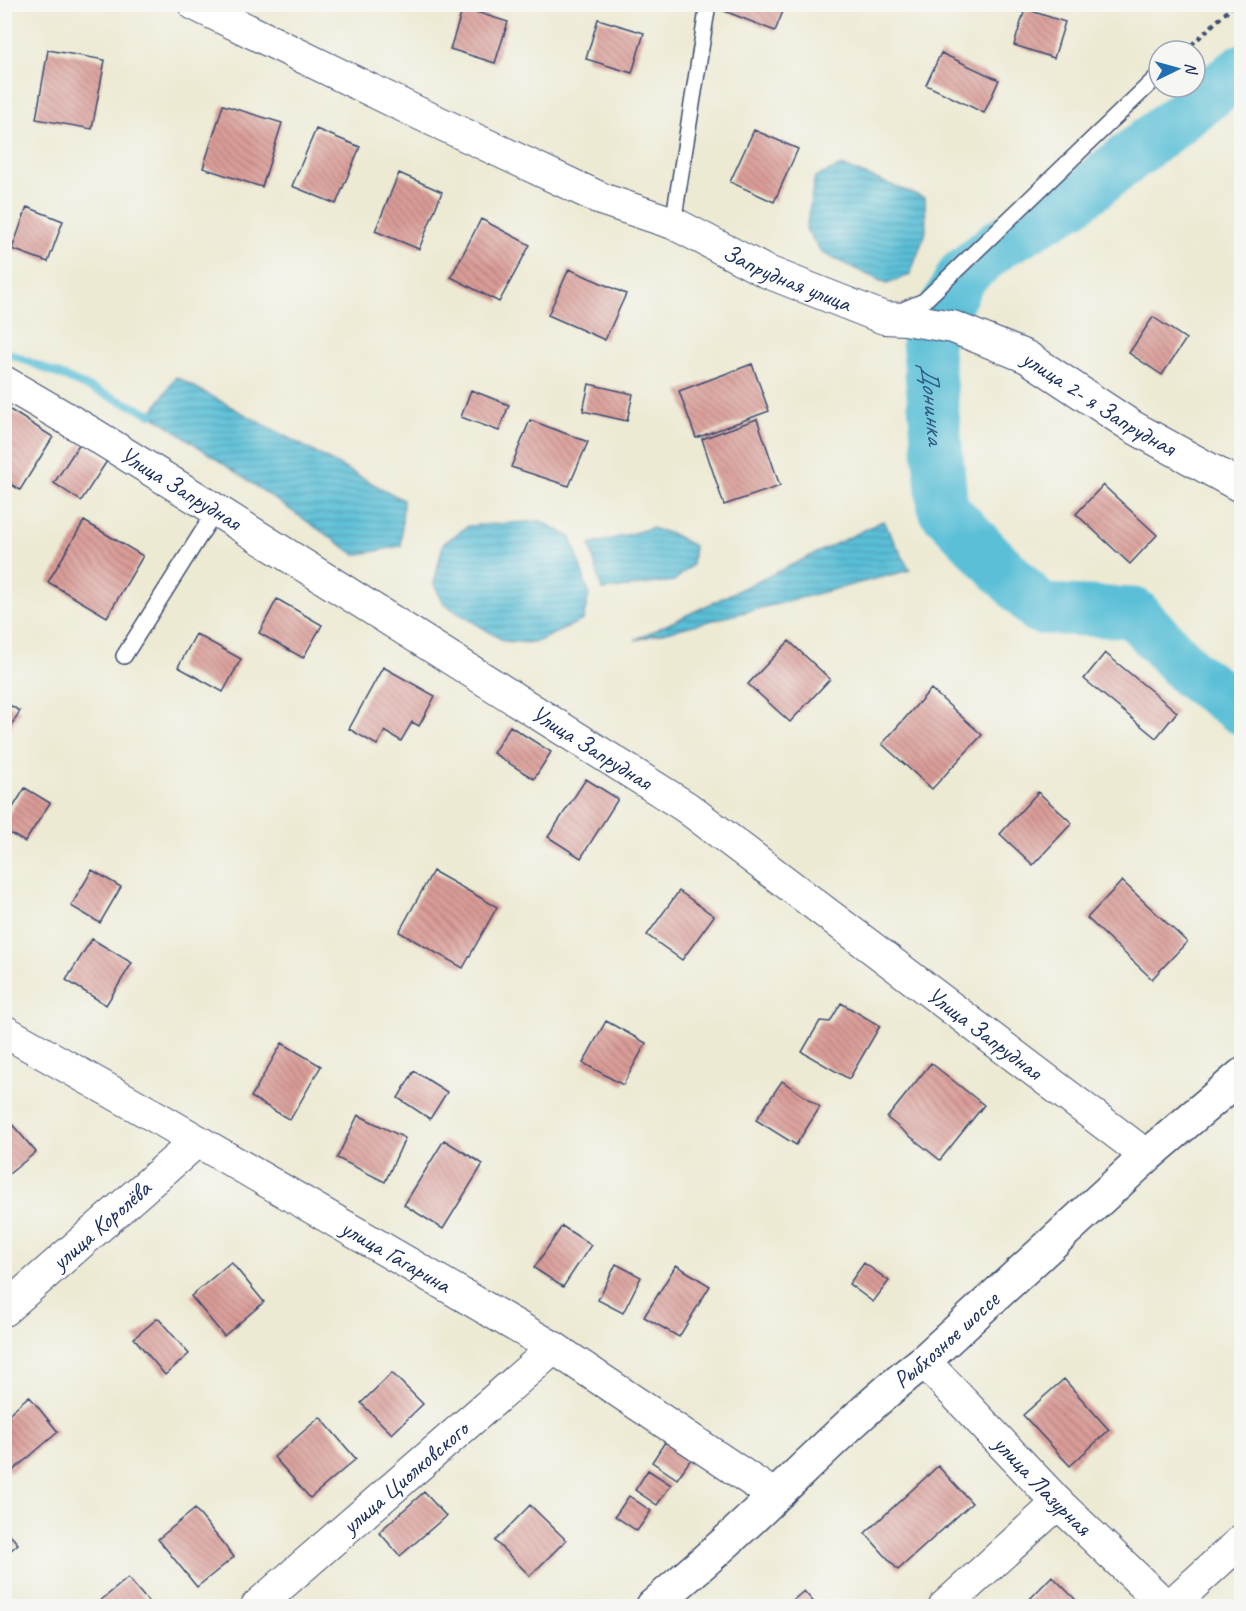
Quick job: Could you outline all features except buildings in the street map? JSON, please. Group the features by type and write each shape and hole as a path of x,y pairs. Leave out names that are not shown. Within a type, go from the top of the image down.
{"street":[{"name":"Запрудная улица","path":"194,4 604,200 673,223 765,271 894,319 953,327"},
{"name":"улица 2- я Запрудная","path":"953,327 1027,357 1133,427 1242,487"},
{"name":"Улица Запрудная","path":"4,382 216,510 686,807 1147,1156"},
{"name":"улица Гагарина","path":"4,1031 197,1140 554,1348 775,1497"},
{"name":"Рыбхозное шоссе","path":"653,1606 1147,1156 1242,1075"},
{"name":"улица Королёва","path":"4,1310 197,1140"},
{"name":"улица Циолковского","path":"257,1606 554,1348"},
{"name":"улица Лазурная","path":"924,1361 1058,1503 1168,1606"},
{"path":"945,1606 1058,1503"},
{"path":"1168,1606 1242,1540"}],"lane":[{"path":"673,223 708,4"},
{"path":"894,319 924,301 1147,87"},
{"path":"124,656 216,510"}],"path":[{"path":"1198,39 1235,4"}],"water":[{"path":"842,166 925,198 926,231 910,275 887,284 822,253 806,229 815,177"},
{"path":"176,377 403,500 401,546 356,555 151,414"},
{"path":"540,521 571,537 589,594 583,620 534,643 504,641 444,604 434,584 443,544 468,526"},
{"path":"883,521 910,570 635,640"},
{"path":"651,528 672,534 694,546 692,565 674,581 602,590 590,545"}],"waterway":[{"name":"Донинка","path":"1242,69 1072,202 999,244 962,275 927,342 943,509 1040,609 1134,613 1191,674 1242,710"},
{"path":"4,351 151,414"}]}
